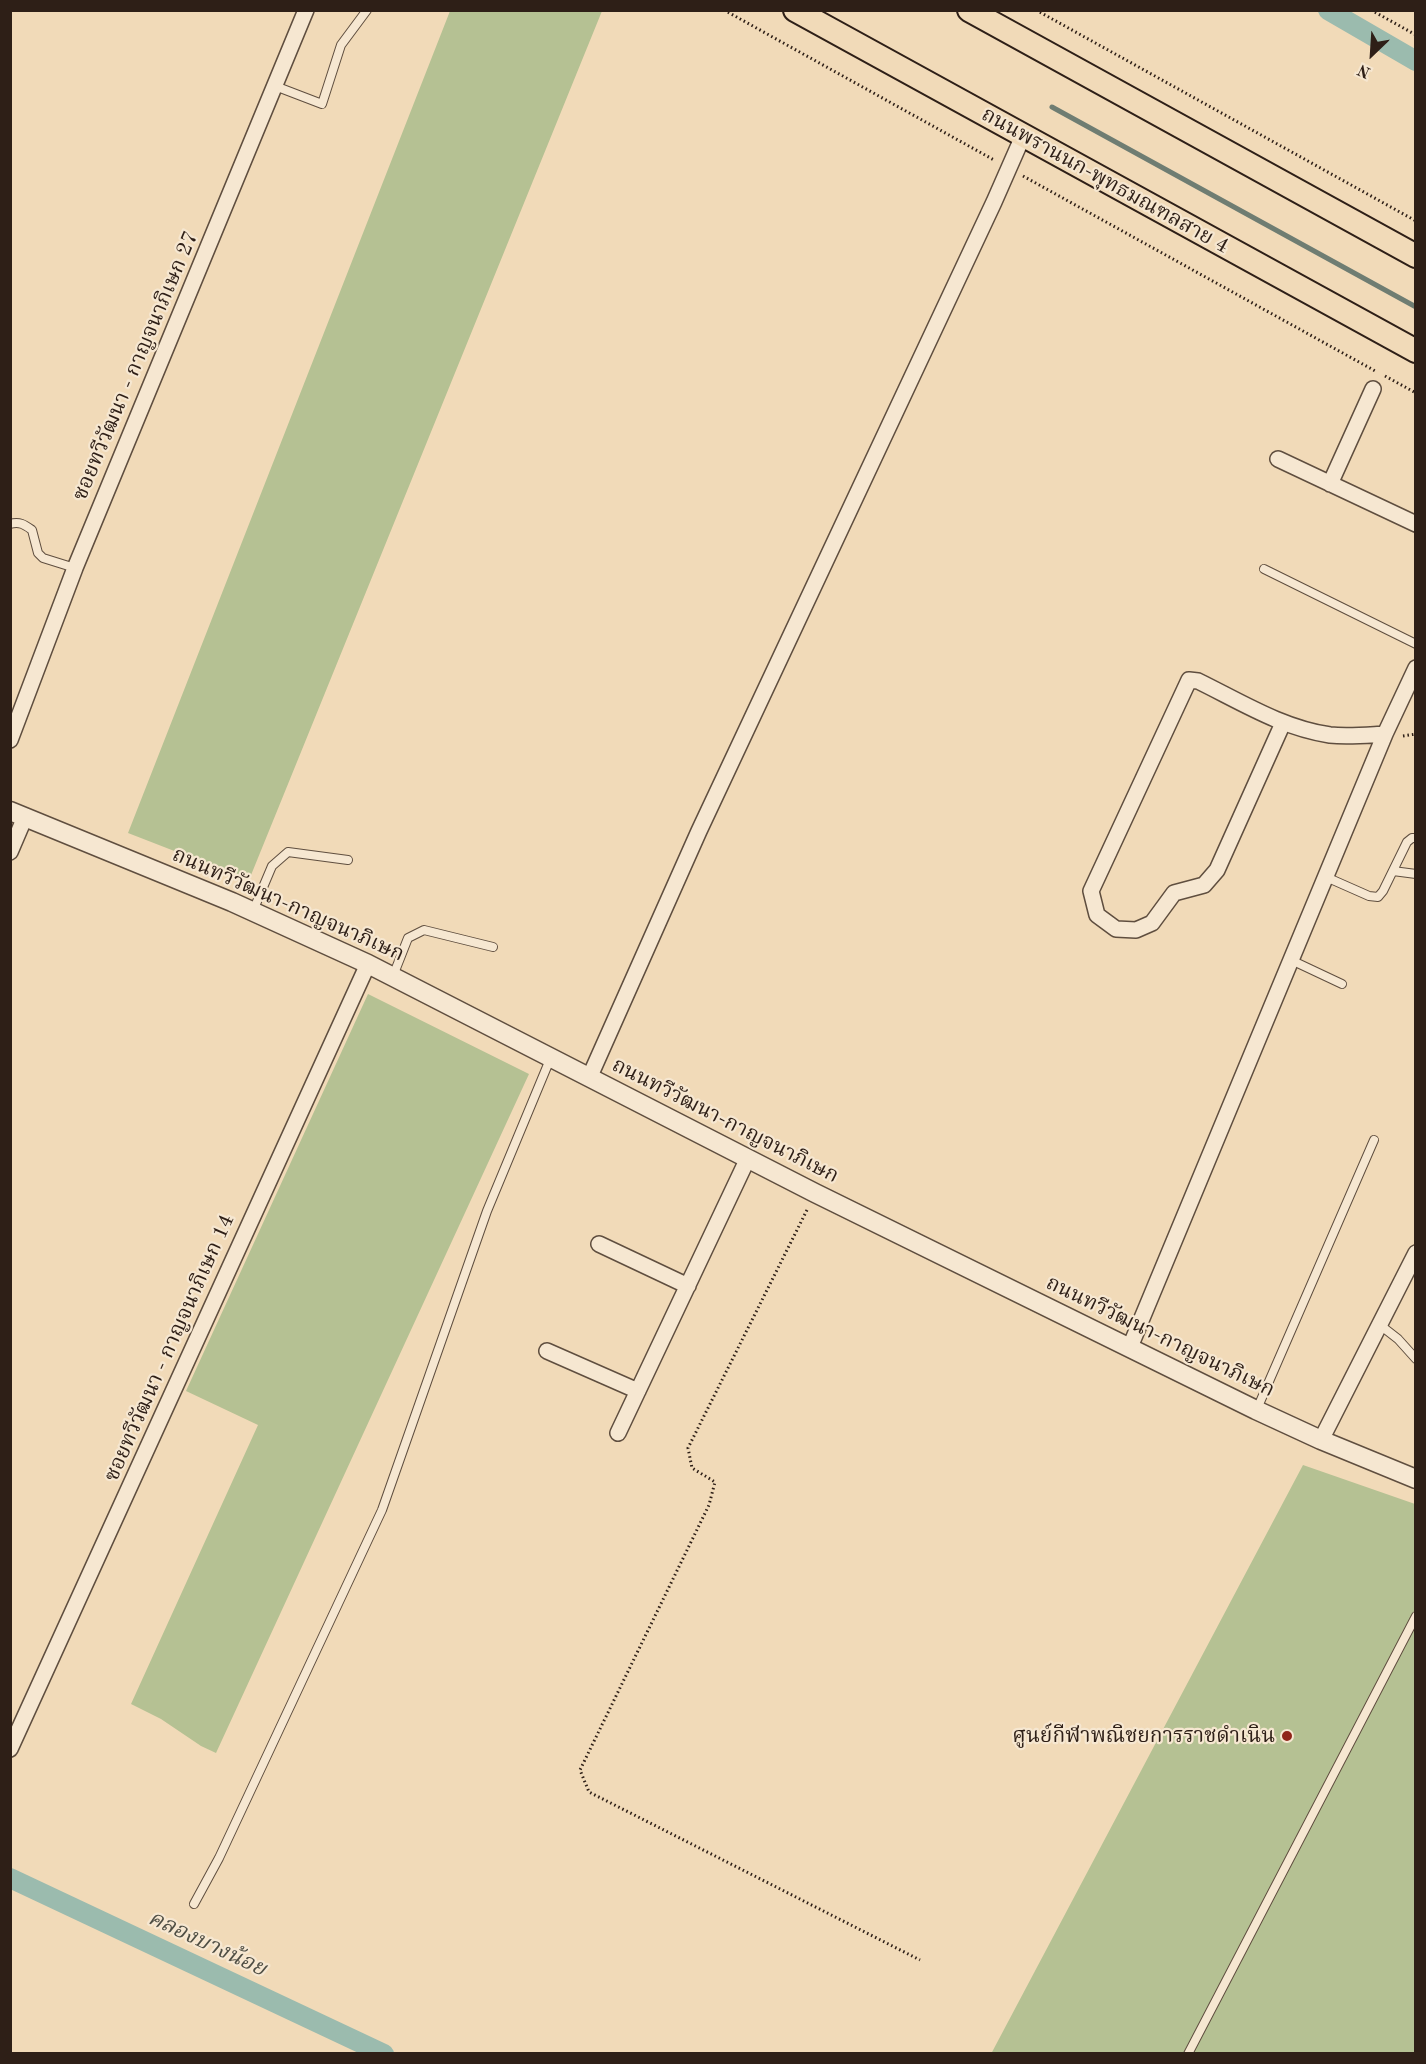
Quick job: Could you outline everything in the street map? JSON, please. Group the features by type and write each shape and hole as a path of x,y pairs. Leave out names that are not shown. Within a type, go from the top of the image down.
{"main road":[{"name":"ถนนพรานนก-พุทธมณฑลสาย 4","path":"795,10 1416,351"},
{"path":"969,10 1416,256"}],"street":[{"name":"ซอยทวีวัฒนา - กาญจนาภิเษก 27","path":"10,740 75,568 306,10"},
{"path":"590,1076 699,831 1023,136"},
{"path":"1330,484 1373,388"},
{"path":"1278,459 1416,524"},
{"path":"1130,1347 1385,735 1416,668"},
{"path":"1283,723 1217,870 1204,885 1174,893 1152,923 1136,930 1116,929 1096,915 1091,891 1189,681 1198,681 1283,723 1331,735 1385,735"},
{"path":"10,852 18,814"},
{"name":"ถนนทวีวัฒนา-กาญจนาภิเษก","path":"18,814 253,911 368,964 815,1193 1256,1410 1321,1440 1416,1479"},
{"name":"ซอยทวีวัฒนา - กาญจนาภิเษก 14","path":"10,1749 368,964"},
{"path":"618,1433 748,1158"},
{"path":"599,1244 688,1286"},
{"path":"1321,1440 1416,1253"},
{"path":"548,1351 638,1392"}],"lane":[{"path":"275,86 322,104 341,45 367,10"},
{"path":"10,524 24,524 32,530 38,553 43,558 75,568"},
{"path":"1264,569 1416,644"},
{"path":"1326,877 1369,896 1377,897 1383,891 1407,842 1416,838"},
{"path":"253,911 272,866 288,852 348,860"},
{"path":"1393,871 1416,874"},
{"path":"393,976 408,938 424,930 493,947"},
{"path":"1292,960 1342,984"},
{"path":"194,1904 224,1847 382,1510 488,1211 551,1056"},
{"path":"1256,1410 1374,1140"},
{"path":"1380,1325 1398,1339 1416,1359"},
{"path":"1188,2054 1416,1616"}],"path":[{"path":"724,10 1416,393"},
{"path":"1036,10 1416,221"},
{"path":"1371,10 1416,35"},
{"path":"815,1193 688,1448 692,1468 715,1482 709,1505 580,1770 589,1791 920,1960"}],"green space":[{"path":"450,11 602,11 249,880 128,833"},
{"path":"368,994 529,1074 216,1753 201,1746 161,1719 131,1704 258,1425 186,1391"},
{"name":"ศูนย์กีฬาพณิชยการราชดำเนิน","path":"1303,1465 1415,1504 1415,2053 991,2054"}],"waterway":[{"path":"1328,10 1416,61"},
{"path":"1052,107 1416,307"},
{"name":"คลองบางน้อย","path":"10,1878 384,2054"}],"place":[{"name":"ศูนย์กีฬาพณิชยการราชดำเนิน","path":"1287,1736"}]}
